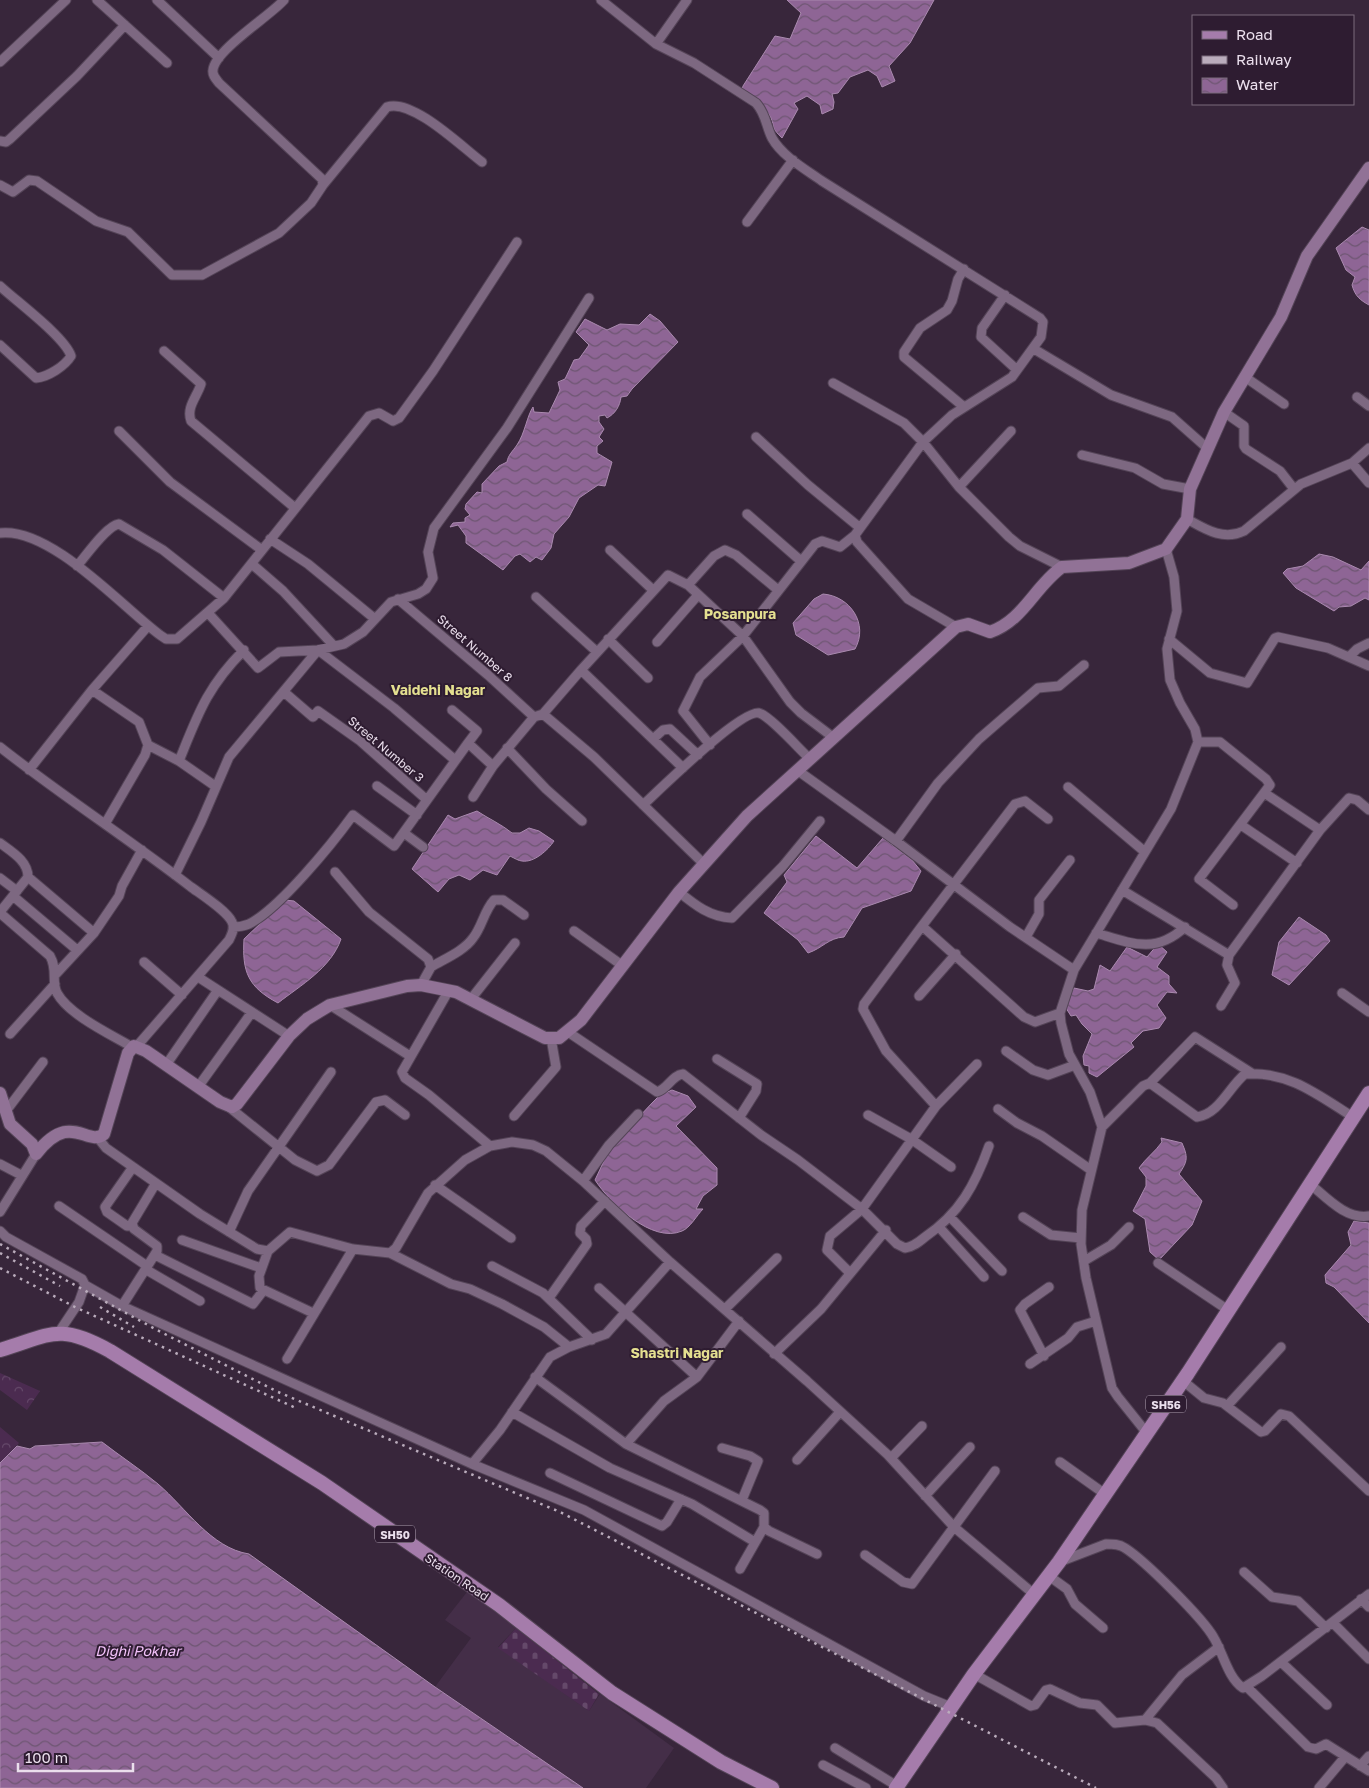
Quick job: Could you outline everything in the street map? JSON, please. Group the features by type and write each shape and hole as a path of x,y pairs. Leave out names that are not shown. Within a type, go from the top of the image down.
{"main road":[{"path":"0,1093 10,1124 37,1148 62,1131 69,1130 98,1138 106,1129 128,1053 134,1047 166,1065 229,1107 237,1104 289,1036 307,1019 330,1005 407,986 420,985 449,990 471,999 536,1034 559,1038 568,1032 581,1020 679,892 747,816 956,627 968,624 990,632 1005,625 1023,610 1062,567 1129,563 1166,549 1186,519 1190,489 1224,412 1281,317 1307,256 1369,168"},
{"name":"SH56","path":"897,1787 974,1674 1059,1562 1182,1380 1369,1093"},
{"name":"Station Road","path":"0,1350 36,1337 59,1332 94,1342 110,1351 322,1483 499,1606 612,1693 722,1762 772,1788"}],"street":[{"path":"0,62 66,0"},
{"path":"97,0 166,63"},
{"path":"157,0 219,58"},
{"path":"284,0 219,58 213,68 213,74 219,83 315,172 323,185"},
{"path":"601,0 656,44 694,63 756,103 762,110 772,138 778,147 793,160 822,181 1005,295 1044,322 1044,331 1034,349 1017,370 1001,386 952,415 924,442 857,531 840,547 818,541 743,636 704,672 684,708 684,715 710,745"},
{"path":"656,44 688,0"},
{"path":"0,141 6,142 36,116 125,25"},
{"path":"0,185 13,192 29,180 37,181 96,221 128,232 167,270 178,276 202,275 279,233 311,203 323,185 387,107 394,104 418,113 482,162"},
{"path":"747,222 793,160"},
{"path":"0,533 11,533 43,543 52,548 104,585 148,626 166,639 177,639 208,614 224,598 369,416 379,413 393,421 399,418 433,372 517,242"},
{"path":"964,269 958,278 952,302 947,310 920,328 904,352 904,357 964,407"},
{"path":"0,286 40,321 66,347 71,356 46,376 36,378 0,346"},
{"path":"1005,295 982,328 981,337 1017,370"},
{"path":"208,614 244,650 258,668 279,652 318,650 353,638 391,602 418,594 431,584 433,578 428,552 434,528 507,428 589,298"},
{"path":"1034,349 1111,395 1172,417 1207,448"},
{"path":"164,351 201,384 191,404 189,414 191,421 295,508"},
{"path":"1245,377 1284,404"},
{"path":"833,383 904,423 924,442 959,486 1020,546 1062,567"},
{"path":"1357,397 1369,406"},
{"path":"1224,412 1244,426 1244,446 1246,449 1280,471 1294,488"},
{"path":"119,431 170,482 262,550"},
{"path":"959,486 1011,431"},
{"path":"756,437 857,531"},
{"path":"1186,519 1222,535 1233,536 1244,531 1294,488 1312,478 1352,462 1369,448"},
{"path":"1082,455 1134,468 1163,484 1190,489"},
{"path":"1352,462 1369,483"},
{"path":"747,514 801,561"},
{"path":"76,566 114,524 119,524 163,550 224,598"},
{"path":"857,531 856,542 908,599 956,627"},
{"path":"270,539 308,564 375,619"},
{"path":"1102,1127 1090,1092 1069,1054 1060,1013 1074,970 1171,809 1198,742 1195,729 1180,703 1170,680 1167,649 1177,611 1174,577 1166,549"},
{"path":"610,550 653,590"},
{"path":"688,585 714,556 725,550 736,555 778,590"},
{"path":"253,564 283,591 334,646"},
{"path":"473,797 507,748 539,716 668,575 688,585 743,636 790,702 801,714 834,738"},
{"path":"657,642 698,595"},
{"path":"536,597 597,652"},
{"name":"Street Number 8","path":"398,599 539,716 594,757 704,864"},
{"path":"29,770 92,690 148,626"},
{"path":"1169,639 1210,673 1247,684 1275,638 1278,637 1312,644 1350,656 1369,666"},
{"path":"608,639 648,678"},
{"path":"1350,656 1357,649 1369,643"},
{"path":"179,761 201,705 213,684 244,650"},
{"path":"175,874 201,822 229,757 318,650"},
{"path":"318,650 394,708 455,760"},
{"path":"896,841 938,783 979,739 1038,688 1059,686 1084,665"},
{"path":"581,670 684,768"},
{"path":"92,690 139,722 148,745 179,761 215,786"},
{"name":"Street Number 3","path":"284,692 314,717 318,711 359,740 427,800"},
{"path":"234,928 247,925 268,910 340,833 353,815 394,846 477,731 452,710"},
{"path":"643,805 744,717 757,713 767,718 810,759"},
{"path":"653,739 663,730 670,729 698,756"},
{"path":"468,742 493,766"},
{"path":"1198,742 1220,742 1269,782 1270,785 1266,794 1199,879 1233,905"},
{"path":"106,824 148,745"},
{"path":"0,747 29,770 175,874 229,917 234,928 229,940 198,977 134,1047 72,1009 57,992 54,963 50,956 0,913 28,877"},
{"path":"507,748 546,789 582,821"},
{"path":"797,770 1026,938 1074,970"},
{"path":"377,786 417,816"},
{"path":"1068,788 1145,852"},
{"path":"1266,794 1320,830"},
{"path":"1221,1006 1235,983 1227,965 1229,955 1320,830 1348,798 1357,800 1369,810"},
{"path":"936,1106 886,1051 864,1009 864,1004 1015,804 1025,801 1048,819"},
{"path":"679,892 710,914 732,918 783,866 820,821"},
{"path":"1241,825 1297,863"},
{"path":"404,833 423,848"},
{"path":"0,843 25,864 28,877 94,932"},
{"path":"56,974 94,932 119,896 122,886 142,850"},
{"path":"1026,938 1039,914 1039,900 1070,860"},
{"path":"335,872 379,921 428,959 431,967"},
{"path":"0,878 77,950"},
{"path":"1122,890 1229,955"},
{"path":"420,985 431,967 474,938 494,900 503,900 524,915"},
{"path":"922,926 1031,1021 1035,1022 1060,1013"},
{"path":"1096,933 1118,941 1150,944 1172,939 1184,927"},
{"path":"574,931 623,966"},
{"path":"471,999 516,943"},
{"path":"920,996 956,954"},
{"path":"144,962 182,995"},
{"path":"198,977 289,1036"},
{"path":"10,1034 55,984"},
{"path":"166,1065 218,990"},
{"path":"449,990 402,1072 404,1078 429,1094 490,1146"},
{"path":"1342,993 1369,1012"},
{"path":"330,1005 410,1056"},
{"path":"198,1087 252,1012"},
{"path":"568,1032 657,1092 662,1091 676,1076 683,1074 760,1135 798,1160 862,1209 886,1230 897,1244 905,1248 913,1246 950,1217 976,1182 990,1146"},
{"path":"1146,1432 1112,1388 1084,1261 1081,1238 1082,1210 1102,1127 1143,1086 1150,1083 1195,1037 1253,1074"},
{"path":"514,1116 556,1067 551,1038"},
{"path":"1006,1051 1033,1070 1048,1076 1075,1065"},
{"path":"717,1059 757,1084 756,1092 739,1118"},
{"path":"6,1111 42,1062"},
{"path":"849,1275 848,1271 826,1247 830,1236 862,1209 936,1106 976,1064"},
{"path":"229,1232 248,1191 331,1072"},
{"path":"1150,1083 1197,1117 1204,1116 1217,1106 1245,1074 1288,1078 1353,1118"},
{"path":"229,1107 295,1160 317,1171 329,1165 376,1102 385,1100 405,1115"},
{"path":"998,1109 1016,1124 1042,1136 1092,1170"},
{"path":"583,1181 609,1144 638,1114"},
{"path":"868,1115 911,1140 951,1168"},
{"path":"98,1138 106,1148 156,1184 257,1249 268,1251"},
{"path":"390,1253 396,1248 435,1185 465,1160 490,1146 512,1142 533,1145 546,1151 583,1181 670,1262 739,1321 890,1458 954,1528 1035,1595"},
{"path":"0,1212 37,1148"},
{"path":"0,1164 22,1176"},
{"path":"122,1306 155,1255 157,1246 132,1226 127,1226 112,1216 105,1207 133,1167"},
{"path":"132,1226 132,1221 156,1184"},
{"path":"1310,1184 1335,1205 1348,1212 1369,1216"},
{"path":"435,1185 511,1238"},
{"path":"549,1298 587,1244 580,1233 581,1226 605,1201"},
{"path":"59,1206 146,1267 200,1301"},
{"path":"950,1217 1002,1271"},
{"path":"1024,1217 1051,1235 1081,1238"},
{"path":"939,1227 950,1242 984,1278"},
{"path":"1084,1261 1111,1246 1129,1227"},
{"path":"774,1354 821,1309 886,1230"},
{"path":"0,1231 6,1237 82,1279 85,1286 122,1306 472,1464 584,1510 924,1696 951,1707"},
{"path":"313,1313 263,1291 258,1284 261,1268 268,1251 290,1232 353,1249 390,1253 451,1284 470,1289 502,1304 544,1327 569,1347"},
{"path":"182,1240 261,1268"},
{"path":"287,1359 353,1249"},
{"path":"155,1255 253,1304 263,1291"},
{"path":"725,1309 777,1258"},
{"path":"472,1464 512,1412 550,1357 569,1347 606,1334 670,1262"},
{"path":"1158,1263 1228,1310"},
{"path":"492,1266 549,1298 592,1340"},
{"path":"59,1332 79,1302 85,1286"},
{"path":"1044,1356 1020,1310 1025,1304 1049,1287"},
{"path":"599,1288 697,1378"},
{"path":"626,1444 664,1401 697,1378 739,1321"},
{"path":"1030,1364 1068,1338 1077,1327 1096,1321"},
{"path":"1227,1406 1281,1347"},
{"path":"535,1377 626,1444 742,1500 764,1513 764,1527 740,1569"},
{"path":"1182,1380 1204,1398 1227,1406 1261,1432 1265,1431 1281,1414 1289,1416 1369,1491"},
{"path":"512,1412 610,1468 681,1499 755,1542"},
{"path":"797,1460 840,1412"},
{"path":"890,1458 922,1426"},
{"path":"925,1496 970,1446"},
{"path":"722,1448 750,1456 758,1461 742,1500"},
{"path":"1060,1462 1105,1494"},
{"path":"864,1555 903,1582 912,1584 995,1471"},
{"path":"550,1473 662,1526 667,1522 681,1499"},
{"path":"764,1527 817,1554"},
{"path":"1059,1562 1106,1544 1124,1547 1137,1557 1203,1624 1219,1647 1236,1680 1243,1688 1330,1626 1365,1597 1369,1607"},
{"path":"1244,1572 1272,1597 1282,1600 1291,1598 1298,1601 1369,1659"},
{"path":"1049,1576 1067,1589 1075,1604 1103,1628"},
{"path":"1144,1720 1182,1675 1219,1647"},
{"path":"1281,1662 1327,1705"},
{"path":"974,1674 1031,1706 1035,1705 1046,1690 1050,1689 1080,1703 1097,1705 1116,1723 1144,1720 1157,1723 1169,1732 1216,1778 1223,1788"},
{"path":"1247,1686 1308,1747 1316,1749 1326,1744 1369,1771"},
{"path":"835,1748 897,1787"},
{"path":"1360,1766 1369,1756"},
{"path":"1319,1788 1345,1757"},
{"path":"823,1765 866,1788"}],"shaded area":[{"path":"467,1592 496,1610 516,1628 498,1647 589,1711 600,1694 674,1748 646,1788 583,1788 435,1687 471,1638 445,1620"}],"green space":[{"path":"0,1373 40,1391 27,1410 0,1390"},
{"path":"0,1427 19,1443 0,1463"},
{"path":"516,1628 599,1694 589,1711 498,1648"}],"water":[{"path":"787,0 934,0 910,43 889,66 895,81 882,87 877,76 868,70 850,77 838,93 832,94 833,109 822,114 820,105 807,96 794,103 798,109 782,138 775,130 766,110 742,90 775,36 790,39 801,13"},
{"path":"1362,227 1369,230 1369,305 1356,295 1352,285 1355,277 1346,270 1336,248"},
{"path":"650,314 660,321 678,342 627,396 621,397 615,412 607,418 605,415 599,416 599,422 604,429 599,437 603,441 597,446 597,453 612,462 605,486 598,485 579,498 569,517 554,534 551,548 542,560 536,557 530,562 520,554 515,556 503,570 466,543 466,536 458,525 450,527 453,523 465,522 465,518 470,515 465,509 466,504 477,492 482,493 482,484 499,466 507,462 520,440 533,407 534,412 549,413 560,390 558,382 565,379 574,360 579,359 589,345 576,332 585,319 607,330 620,324 639,325"},
{"path":"1319,554 1333,557 1361,570 1369,561 1369,600 1365,598 1351,606 1339,607 1334,611 1296,588 1283,573 1287,569 1303,566"},
{"path":"823,594 841,600 854,613 860,630 859,640 855,649 828,655 796,635 793,623 814,599"},
{"path":"477,811 512,833 520,833 529,828 539,831 554,841 536,858 521,861 510,856 497,875 483,870 470,880 459,875 449,879 438,892 412,869 448,815 455,819"},
{"path":"816,836 857,868 883,838 912,860 921,871 911,891 862,908 844,937 834,939 808,953 798,940 764,913 787,882 784,875"},
{"path":"285,900 294,901 341,939 330,959 323,967 278,1003 260,991 249,977 244,961 244,939"},
{"path":"1299,917 1326,935 1330,941 1289,985 1272,975 1279,942"},
{"path":"1158,944 1167,952 1157,967 1169,976 1169,984 1177,993 1167,992 1157,1005 1166,1018 1159,1028 1143,1031 1131,1043 1134,1047 1097,1077 1089,1073 1089,1066 1084,1065 1083,1056 1092,1034 1076,1015 1071,1016 1064,1005 1074,988 1088,991 1094,989 1100,965 1110,971 1127,947 1147,957"},
{"path":"672,1090 688,1096 696,1107 676,1126 717,1168 717,1185 703,1196 696,1209 703,1209 691,1224 682,1231 670,1233 658,1232 645,1227 633,1219 611,1200 595,1180 610,1148 660,1095"},
{"path":"1161,1138 1182,1143 1186,1159 1179,1174 1202,1201 1192,1225 1159,1260 1150,1252 1145,1219 1133,1211 1146,1186 1146,1177 1139,1168 1162,1142"},
{"path":"1354,1221 1369,1223 1369,1323 1334,1287 1326,1283 1325,1275 1351,1245 1348,1232"},
{"name":"Dighi Pokhar","path":"102,1442 158,1484 211,1536 235,1550 249,1554 435,1687 583,1788 0,1788 0,1463 17,1446 30,1449 35,1446"}],"railway":[{"path":"0,1244 157,1330 278,1392 560,1512 1096,1788"},
{"path":"0,1253 60,1286"},
{"path":"0,1268 75,1307 298,1409"},
{"path":"100,1307 134,1327"}],"district":[{"name":"Posanpura","path":"740,613"},
{"name":"Vaidehi Nagar","path":"438,689"},
{"name":"Shastri Nagar","path":"677,1352"}]}
